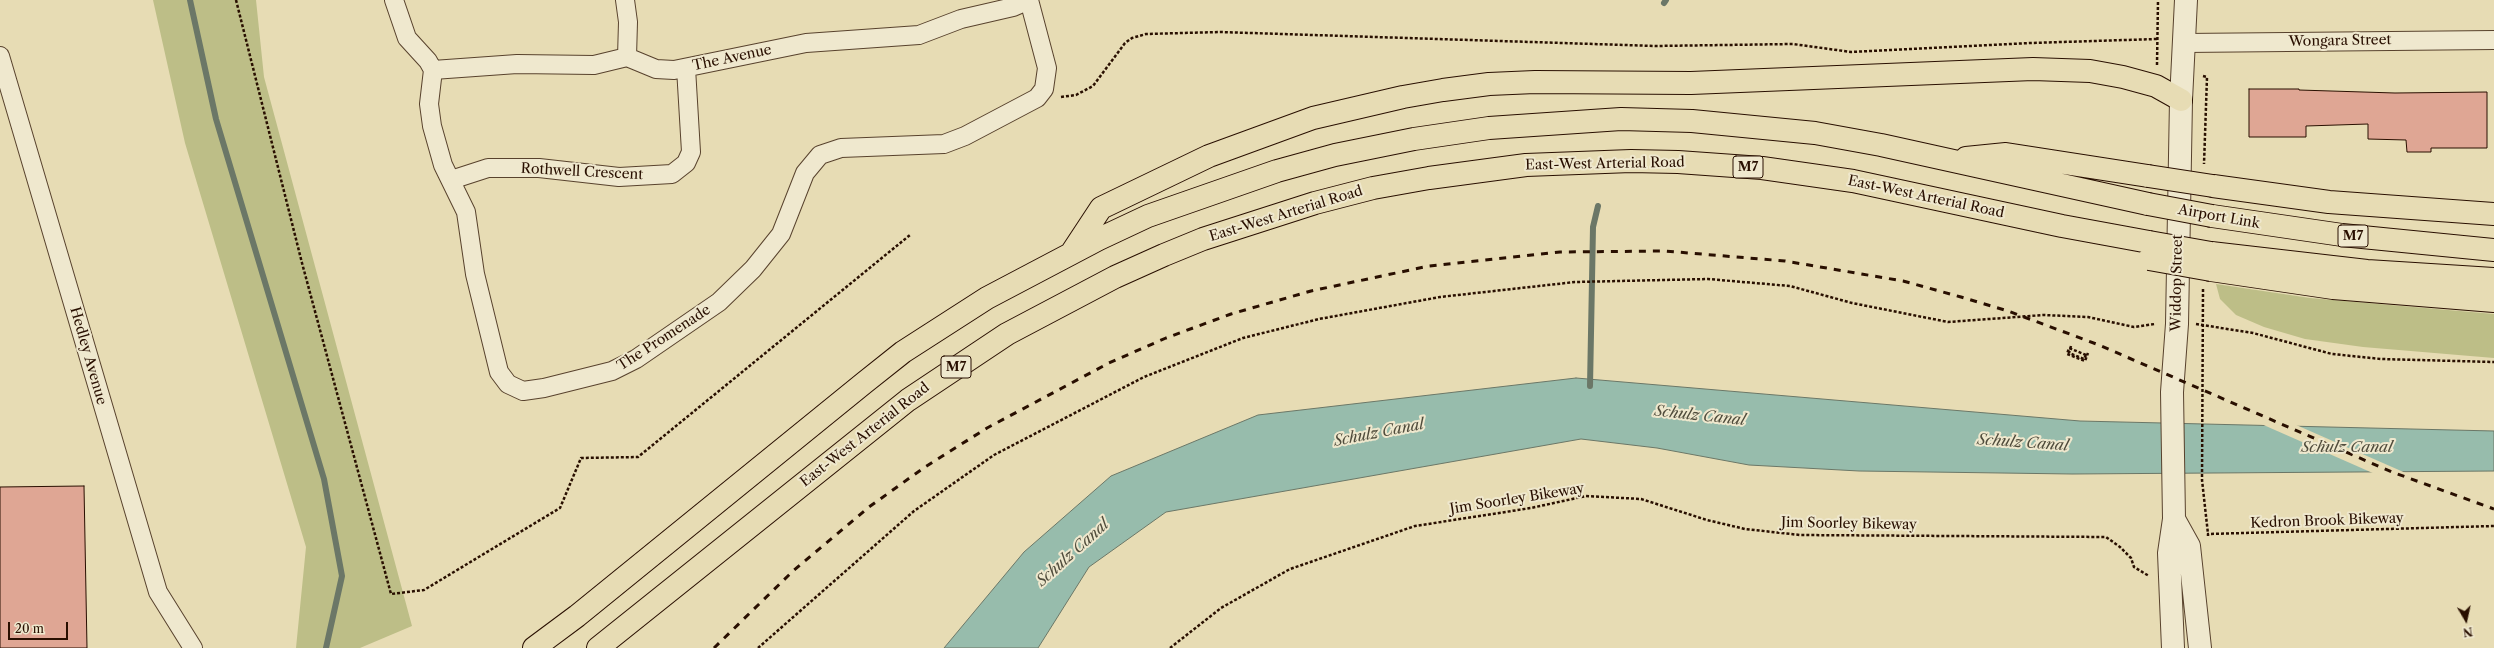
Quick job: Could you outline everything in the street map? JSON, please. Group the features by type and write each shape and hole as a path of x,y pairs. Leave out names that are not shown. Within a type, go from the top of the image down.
{"highway":[{"path":"1070,254 1101,208 1209,156 1313,118 1396,98 1443,90 1489,84 1535,82 1715,82 2033,69 2090,71 2156,86 2181,100"},
{"name":"M7","path":"534,648 577,616 904,352 987,298 1070,254 1148,216 1277,171 1336,155 1414,139 1489,128 1621,120 1716,123 1815,133 1881,145 1947,160"},
{"path":"1947,160 2006,154 2213,186 2329,202 2494,214"},
{"name":"Airport Link","path":"1947,160 2148,204 2290,229 2494,250"},
{"name":"East-West Arterial Road","path":"598,648 908,400 1007,334 1108,280 1203,239 1315,202 1373,188 1429,178 1526,165 1631,161 1678,162 1762,168 1853,181 2119,238 2149,251 2211,261"},
{"path":"2211,261 2494,279"},
{"path":"2211,261 2333,288 2494,301"}],"street":[{"path":"394,0 407,38 428,61 433,70 517,64 594,65 627,57 628,22 625,0"},
{"path":"1029,0 1047,68 1046,83 1041,94"},
{"name":"The Avenue","path":"627,57 656,69 686,68 806,43 919,35 961,19 1013,7 1029,0"},
{"name":"Widdop Street","path":"2173,648 2169,553 2174,519 2172,416 2176,324 2181,100 2186,0"},
{"name":"Wongara Street","path":"2185,43 2494,40"},
{"name":"Hedley Avenue","path":"0,56 158,592 193,648"},
{"name":"Rothwell Crescent","path":"450,180 488,168 539,168 619,177 664,175 676,172 686,163 691,152 686,68"},
{"name":"The Promenade","path":"433,70 430,114 437,146 450,180 461,198 470,225 476,280 498,372 508,384 523,391 537,390 596,376 623,366 700,317 719,302 753,269 782,234 804,172 820,155 841,148 944,144 966,136 1032,101 1041,94"},
{"name":"Widdop Street","path":"2174,519 2189,546 2200,648"}],"path":[{"path":"2157,66 2158,0"},
{"path":"1041,94 1068,97 1093,86 1125,43 1132,38 1146,34 1220,32 1656,46 1793,44 1851,52 2031,42 2157,39"},
{"path":"758,648 914,511 994,455 1144,377 1243,338 1319,319 1440,298 1575,282 1708,279 1790,286 1852,303 1948,322 2044,315 2088,317 2134,326 2203,324 2253,333 2332,354 2381,359 2494,362"},
{"path":"2203,324 2202,480 2208,541"},
{"path":"2071,346 2069,353 2084,359 2087,354"},
{"path":"2069,348 2087,354 2085,361 2067,354 2069,348"},
{"name":"Jim Soorley Bikeway","path":"1170,648 1221,608 1290,569 1415,526 1531,508 1586,496 1641,499 1707,520 1744,529 1800,535 2106,537 2120,546 2131,558 2134,567 2147,576 2154,576"},
{"name":"Kedron Brook Bikeway","path":"2208,534 2494,526"}],"green space":[{"path":"153,0 256,0 264,77 412,626 360,648 296,648 306,547 185,143"},
{"path":"2216,284 2310,298 2494,314 2494,358 2363,347 2305,339 2264,327 2236,315 2220,299"}],"water":[{"name":"Schulz Canal","path":"1576,378 2080,421 2494,431 2494,471 2072,474 1859,471 1749,465 1657,448 1581,439 1166,512 1089,567 1038,648 944,648 1024,552 1111,476 1258,415"}],"pier":[{"path":"2259,423 2294,424 2408,474 2375,474"}],"building":[{"path":"2249,89 2299,89 2395,93 2487,92 2487,148 2431,148 2431,152 2407,152 2406,140 2368,139 2368,124 2306,126 2306,137 2249,137"},
{"path":"84,486 87,648 0,648 0,487"}],"waterway":[{"path":"190,0 216,119 324,479 342,576 326,648"},
{"path":"1590,386 1593,227 1598,206"}],"railway":[{"path":"714,648 793,571 869,507 925,467 987,428 1109,363 1166,338 1231,314 1311,291 1429,266 1560,252 1665,251 1785,261 1903,281 2008,311 2099,345 2392,472 2494,509"}]}
